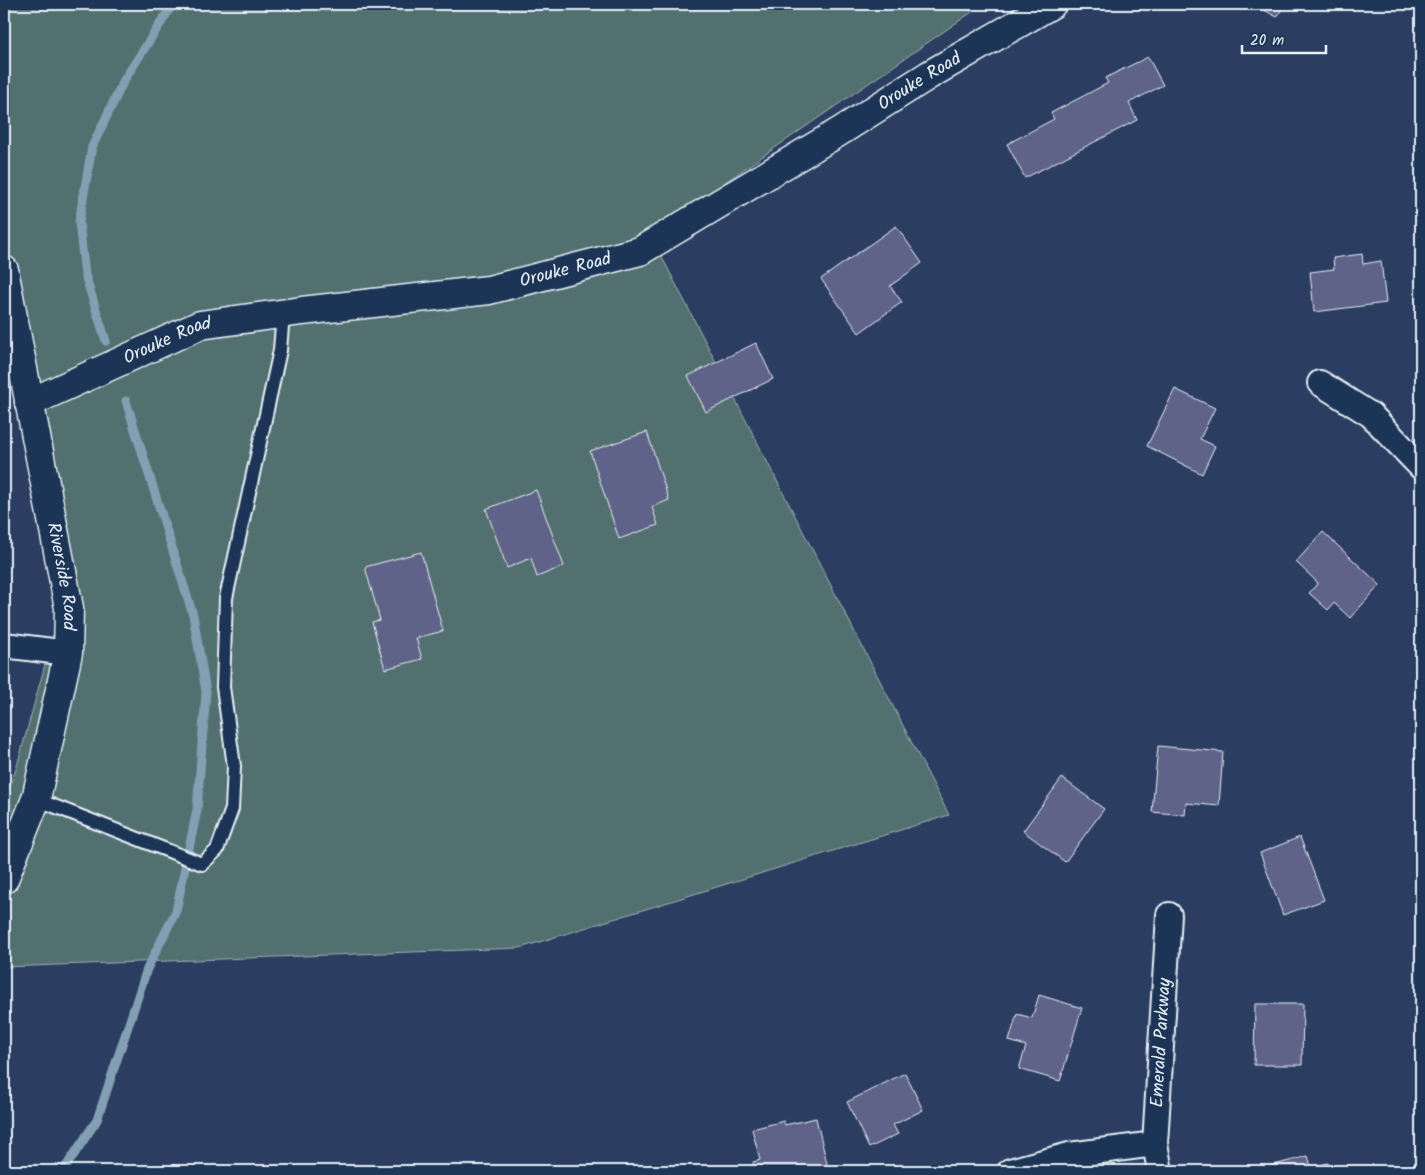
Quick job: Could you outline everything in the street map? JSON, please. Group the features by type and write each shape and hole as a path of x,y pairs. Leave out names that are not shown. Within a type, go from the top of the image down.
{"street":[{"name":"Orouke Road","path":"29,403 200,325 489,290 640,251 840,132 929,75 1052,4"},
{"name":"Riverside Road","path":"4,270 69,608 68,654 36,799 4,879"},
{"path":"1320,383 1371,415 1421,467"},
{"path":"4,645 68,654"},
{"name":"Emerald Parkway","path":"1160,1171 1155,1144 1169,915"},
{"path":"1010,1171 1069,1155 1155,1144"}],"lane":[{"path":"36,799 202,864 217,850 232,810 234,766 222,687 226,598 280,350 283,314"}],"green space":[{"path":"4,4 969,4 972,12 650,234 949,815 520,948 4,967 4,803 17,766 62,603 18,401 4,370"}],"building":[{"path":"1253,4 1285,4 1277,17"},
{"path":"1148,57 1163,85 1129,103 1137,120 1025,178 1007,144 1054,119 1051,113 1108,83 1105,78"},
{"path":"896,226 922,263 890,286 902,302 859,333 821,279"},
{"path":"1362,254 1363,264 1381,261 1386,303 1314,312 1310,272 1334,269 1333,258"},
{"path":"756,343 773,379 706,412 688,376"},
{"path":"1175,389 1215,408 1200,439 1215,446 1202,474 1147,446"},
{"path":"647,432 669,500 652,507 658,525 619,539 590,451"},
{"path":"536,490 564,566 537,577 531,558 507,568 486,509"},
{"path":"1323,532 1380,585 1350,618 1334,603 1328,610 1309,593 1318,583 1296,562"},
{"path":"421,552 443,631 416,638 422,659 385,669 372,622 380,620 365,567"},
{"path":"1158,746 1223,752 1219,806 1186,803 1185,815 1152,812"},
{"path":"1062,778 1104,809 1065,862 1023,831"},
{"path":"1300,837 1324,900 1283,915 1260,853"},
{"path":"1039,995 1082,1008 1060,1081 1019,1069 1026,1046 1009,1041 1017,1014 1032,1018"},
{"path":"1255,1004 1303,1004 1302,1065 1254,1065"},
{"path":"905,1073 923,1110 893,1125 898,1134 869,1148 847,1102"},
{"path":"816,1118 828,1168 815,1171 755,1171 753,1162 760,1160 752,1129 784,1121 785,1125"},
{"path":"1308,1156 1311,1167 1328,1163 1330,1171 1271,1171 1270,1166"}],"waterway":[{"path":"106,341 85,275 79,222 92,147 124,80 173,4"},
{"path":"63,1171 97,1120 147,969 176,911 197,810 206,692 193,615 126,401"}]}
